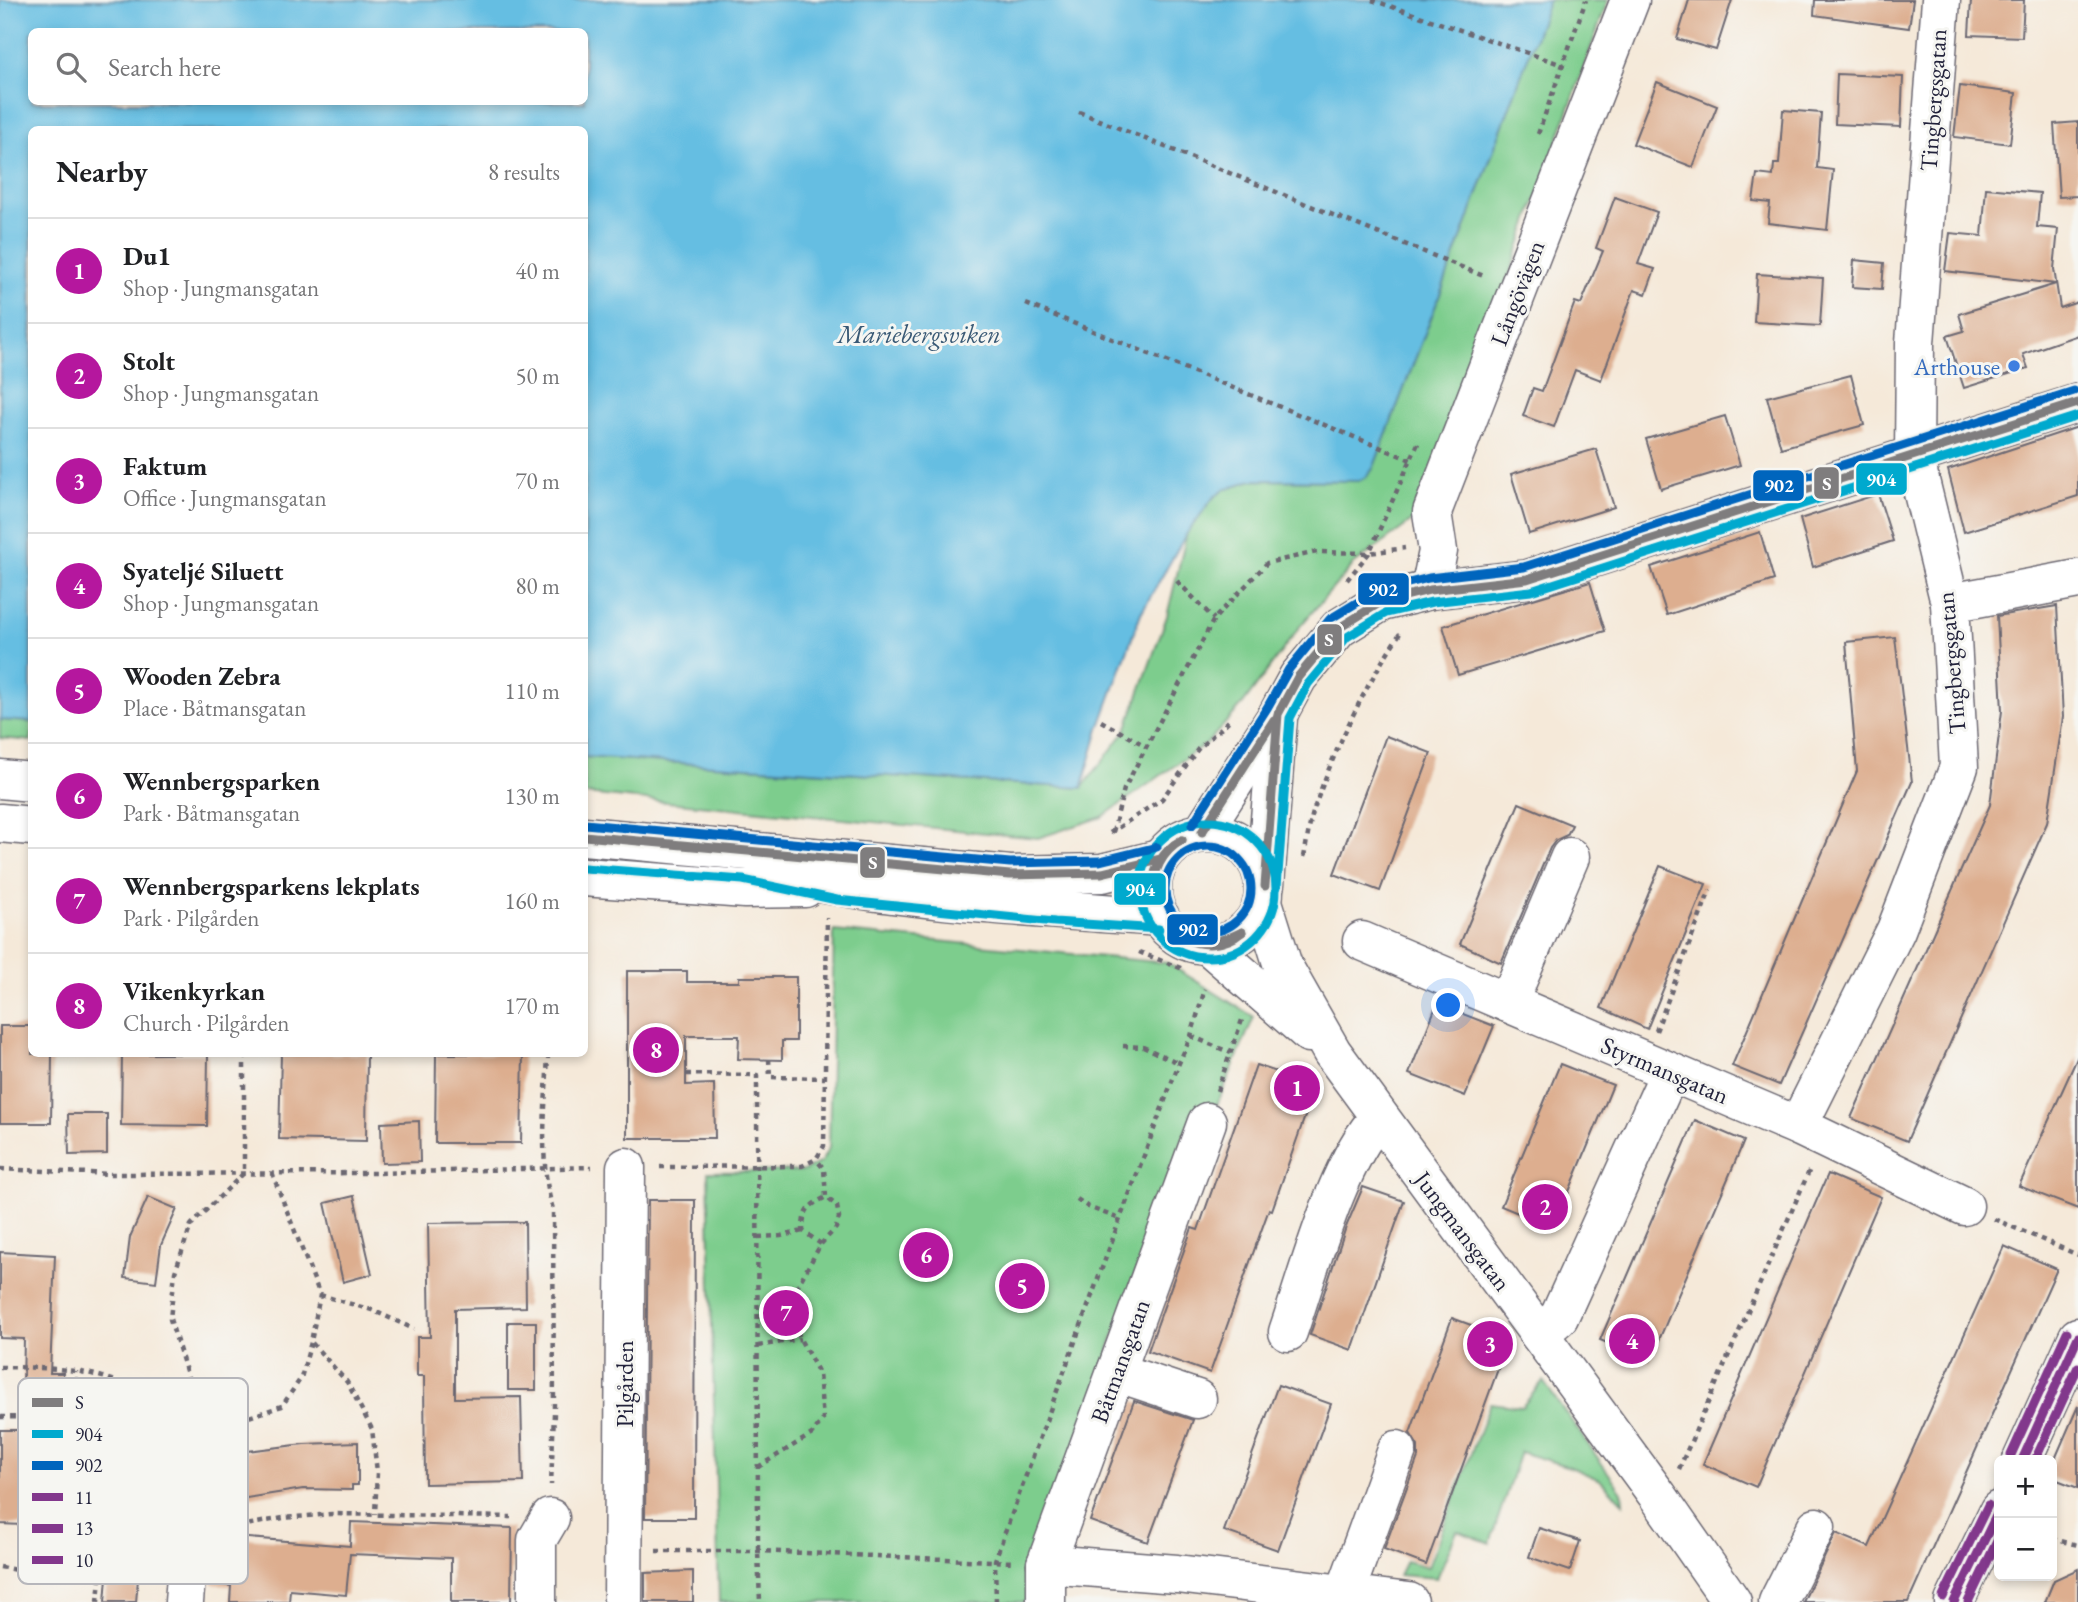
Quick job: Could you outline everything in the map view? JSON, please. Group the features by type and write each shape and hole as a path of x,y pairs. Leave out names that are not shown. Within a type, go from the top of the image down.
{"street":[{"name":"Långövägen","path":"1430,590 1438,551 1433,512 1630,0"},
{"name":"Tingbergsgatan","path":"1810,1133 1896,930 1959,767 1950,603 1914,456 1915,343 1941,0"},
{"path":"1202,832 1278,714 1298,677 1339,628 1381,602 1430,590 1527,579 2078,404"},
{"path":"1950,603 2078,579"},
{"path":"1264,894 1258,863 1241,844 1225,835 1202,832 1181,840 1160,859 1152,888 1160,917 1172,932 1189,941 1208,961 1223,943 1248,928 1257,916 1264,894 1278,714"},
{"path":"0,779 28,782"},
{"path":"0,801 28,804"},
{"path":"0,823 28,826"},
{"path":"588,836 1010,875 1101,873 1160,859"},
{"path":"588,856 744,868 833,902"},
{"path":"1508,1003 1570,856"},
{"path":"588,877 745,889 833,902 1042,908 1160,917"},
{"name":"Jungmansgatan","path":"1264,894 1283,965 1332,1052 1658,1496 1722,1595"},
{"name":"Styrmansgatan","path":"1362,941 1810,1133 1964,1206"},
{"name":"Jungmansgatan","path":"1208,961 1332,1052"},
{"path":"1539,1334 1559,1317 1657,1067"},
{"path":"1288,1332 1330,1210 1349,1165 1365,1132 1379,1118"},
{"name":"Båtmansgatan","path":"1046,1602 1046,1564 1207,1122"},
{"name":"Pilgården","path":"623,1602 626,1167"},
{"path":"2024,1455 2078,1337"},
{"path":"1116,1372 1197,1399"},
{"path":"1345,1593 1397,1450"},
{"path":"537,1602 537,1540 550,1518"},
{"path":"1954,1602 1995,1518"},
{"path":"1778,1602 1816,1527"},
{"path":"1046,1564 1177,1574 1409,1602"}],"path":[{"path":"1372,0 1563,65"},
{"path":"1536,140 1586,0"},
{"path":"1079,112 1486,277"},
{"path":"1481,289 1490,264"},
{"path":"1026,304 1411,460"},
{"path":"1344,583 1369,553 1421,436"},
{"path":"1113,832 1124,789 1214,619 1267,563 1317,552 1369,553"},
{"path":"1177,581 1214,619"},
{"path":"1314,811 1338,750 1382,659 1430,590"},
{"path":"1102,836 1113,832 1162,799 1198,750 1239,711"},
{"path":"1101,722 1146,746"},
{"path":"1657,1067 1710,890"},
{"path":"0,1169 110,1174 378,1173 545,1168 802,1166 817,1159 824,1146 833,902"},
{"path":"996,1602 995,1560 1120,1219 1191,1036 1208,961"},
{"path":"1207,1122 1245,1010"},
{"path":"1191,1036 1230,1053"},
{"path":"1123,1046 1143,1047 1179,1063"},
{"path":"188,1378 170,1319 175,1272 191,1225 244,1173 244,1057"},
{"path":"248,1525 283,1518 332,1514 550,1518 554,1413 553,1209 546,1188 545,1168 548,1057"},
{"path":"769,1059 770,1077 825,1078"},
{"path":"686,1074 757,1075 760,1602"},
{"path":"1677,1473 1810,1133"},
{"path":"758,1467 812,1434 824,1419 819,1373 800,1339 794,1318 793,1294 821,1244 836,1228 839,1217 837,1206 826,1196 824,1169 817,1159"},
{"path":"248,1417 282,1406 301,1378 320,1295 272,1173"},
{"path":"803,1231 803,1216 810,1205 826,1196"},
{"path":"1077,1199 1088,1207 1120,1219"},
{"path":"1964,1206 2078,1255"},
{"path":"758,1237 781,1237 803,1231"},
{"path":"803,1231 821,1244"},
{"path":"320,1295 372,1310 414,1329"},
{"path":"758,1346 800,1339"},
{"path":"311,1342 347,1382 372,1429 377,1472 375,1514"},
{"path":"0,1367 63,1368 105,1378"},
{"path":"76,1371 76,1378"},
{"path":"0,1417 18,1417"},
{"path":"2057,1540 2078,1545"},
{"path":"623,1550 758,1551 1046,1564"},
{"path":"0,1567 18,1570"},
{"path":"98,1602 99,1584"}],"green space":[{"path":"1549,0 1608,0 1424,512 1353,565 1301,625 1243,704 1208,742 1102,817 1038,838 588,794 588,757 1082,788 1126,730 1167,616 1187,533 1213,498 1225,489 1252,480 1358,481 1373,469"},
{"path":"0,720 28,722 28,741 0,738"},
{"path":"834,931 1167,963 1254,1017 1213,1114 1194,1108 1113,1338 1029,1602 719,1602 708,1172 804,1171 821,1162 829,1148"},
{"path":"1543,1381 1622,1492 1623,1503 1600,1480 1573,1468 1520,1452 1490,1543 1457,1531 1437,1578 1399,1575 1406,1561 1428,1567 1490,1403 1522,1407"}],"water":[{"name":"Mariebergsviken","path":"0,0 1549,0 1373,469 1358,481 1252,480 1225,489 1213,498 1187,533 1141,613 1099,729 1082,788 588,757 588,126 28,126 28,722 0,720"}],"building":[{"path":"1689,0 1732,0 1716,50 1677,39"},
{"path":"1815,0 1913,0 1909,28 1814,15"},
{"path":"1971,0 2024,0 2022,37 1969,35"},
{"path":"1837,74 1903,77 1901,127 1835,124"},
{"path":"1657,82 1717,106 1693,167 1633,144"},
{"path":"1960,86 2016,93 2010,144 1954,137"},
{"path":"1783,110 1821,113 1817,168 1833,170 1827,230 1768,223 1770,203 1753,201 1757,174 1773,176 1774,164 1779,164"},
{"path":"2078,122 2078,196 2059,197 2054,124"},
{"path":"1986,188 2040,193 2037,227 2058,229 2054,269 2060,308 2078,302 2078,335 2023,354 2028,368 1964,388 1947,336 1964,331 1959,314 2056,284 1945,271 1950,233 1982,236"},
{"path":"1615,197 1657,212 1638,264 1655,269 1646,294 1634,290 1601,380 1575,370 1554,427 1523,416 1533,388 1542,391 1575,302 1581,304 1603,251 1596,248"},
{"path":"1854,260 1884,263 1882,289 1852,287"},
{"path":"1757,274 1823,278 1820,326 1754,322"},
{"path":"1851,375 1864,425 1781,448 1767,397"},
{"path":"1725,416 1740,465 1661,489 1646,439"},
{"path":"2078,427 2078,496 1964,532 1948,470"},
{"path":"1596,449 1614,507 1529,534 1511,474"},
{"path":"1878,494 1893,541 1813,567 1800,519"},
{"path":"1760,532 1774,580 1667,615 1651,567"},
{"path":"1590,582 1605,631 1458,675 1443,626"},
{"path":"2057,606 2063,717 2047,823 1907,1141 1851,1118 1990,805 2002,711 1997,616"},
{"path":"1895,637 1912,782 1779,1085 1732,1066 1857,771 1846,642"},
{"path":"1386,736 1431,753 1380,891 1334,874"},
{"path":"1519,803 1572,825 1567,835 1556,840 1550,848 1501,963 1460,944"},
{"path":"1660,866 1706,884 1647,1029 1601,1008"},
{"path":"627,971 687,971 687,982 739,982 739,977 796,977 796,1041 782,1041 782,1060 738,1059 739,1036 686,1036 686,1085 714,1084 715,1138 627,1138"},
{"path":"1437,1004 1494,1026 1465,1096 1409,1074"},
{"path":"0,1026 28,1026 28,1057 52,1057 51,1123 0,1123"},
{"path":"2078,1056 2078,1209 2019,1186"},
{"path":"122,1057 208,1057 207,1126 121,1125"},
{"path":"281,1057 367,1057 366,1141 279,1139"},
{"path":"436,1057 523,1057 521,1143 435,1143"},
{"path":"1560,1064 1613,1085 1554,1228 1501,1206"},
{"path":"1256,1065 1316,1085 1210,1373 1148,1351 1192,1228 1198,1230"},
{"path":"68,1114 107,1114 107,1154 69,1155"},
{"path":"1695,1120 1744,1141 1650,1361 1600,1340"},
{"path":"419,1121 420,1162 382,1163 381,1123"},
{"path":"1828,1174 1881,1197 1756,1487 1703,1464"},
{"path":"1363,1187 1404,1201 1352,1350 1310,1335 1346,1227"},
{"path":"354,1196 372,1274 343,1282 325,1203"},
{"path":"148,1197 177,1209 161,1245 156,1282 125,1278 130,1237"},
{"path":"648,1200 695,1200 694,1518 645,1518"},
{"path":"525,1222 526,1307 455,1309 455,1398 521,1397 523,1482 425,1484 424,1376 417,1376 417,1337 430,1337 428,1223"},
{"path":"2004,1246 2057,1269 1908,1602 1803,1602 1836,1533 1869,1547"},
{"path":"0,1252 55,1255 50,1373 63,1373 63,1378 23,1378 24,1339 0,1338"},
{"path":"1452,1318 1509,1339 1426,1565 1384,1549 1418,1457 1418,1446 1410,1433"},
{"path":"508,1322 536,1322 536,1390 508,1390"},
{"path":"1278,1385 1331,1404 1278,1550 1224,1531"},
{"path":"1134,1401 1193,1420 1148,1542 1090,1521"},
{"path":"2078,1406 2078,1488 2057,1480 2057,1455"},
{"path":"0,1430 18,1430 18,1525 0,1524"},
{"path":"358,1442 358,1485 352,1485 352,1490 303,1489 248,1498 248,1451 304,1444"},
{"path":"351,1522 512,1528 511,1602 451,1602 451,1558 350,1554 346,1595 290,1590 289,1602 230,1602 231,1586 212,1584 248,1584 248,1538 350,1546"},
{"path":"1539,1528 1580,1541 1570,1571 1529,1557"},
{"path":"2078,1569 2078,1602 2045,1602 2057,1579"},
{"path":"693,1571 693,1602 645,1602 645,1573"},
{"path":"106,1584 138,1584 136,1602 105,1602"}],"transit line":[{"name":"902","path":"1192,825 1289,669 1330,619 1376,591 1429,578 1524,567 2074,391"},
{"name":"S","path":"1265,886 1278,714 1298,677 1339,628 1381,602 1430,590 1527,579 2078,403"},
{"name":"904","path":"1277,887 1290,718 1308,684 1347,637 1386,613 1432,602 1531,591 2078,416"},
{"name":"S","path":"1202,832 1274,720"},
{"name":"904","path":"1208,821 1234,826 1256,841 1271,863 1276,889 1271,915 1256,937 1234,952 1208,957 1182,952 1160,937 1145,915 1140,889 1145,863 1160,841 1182,826 1208,821"},
{"name":"902","path":"588,824 1010,863 1100,861 1157,847"},
{"name":"S","path":"588,836 1010,875 1102,873 1160,859"},
{"name":"S","path":"1154,895 1154,879 1159,863 1163,856 1182,840"},
{"name":"S","path":"1154,895 1154,879 1159,863 1169,850 1182,840"},
{"name":"902","path":"1200,846 1216,846 1239,858 1248,872 1251,889 1248,906 1239,920 1216,932 1200,932 1184,925 1172,913 1165,897 1165,881 1172,865 1184,853 1200,846"},
{"name":"904","path":"588,868 743,880 837,900 1055,922 1159,929"},
{"name":"S","path":"1181,937 1212,942 1242,932"},
{"name":"S","path":"1181,937 1197,943 1213,944 1228,941 1242,932"},
{"name":"10","path":"2011,1455 2067,1332"},
{"name":"11","path":"2024,1455 2078,1337"},
{"name":"13","path":"2037,1455 2078,1367"},
{"name":"10","path":"1943,1597 1988,1505"},
{"name":"11","path":"1954,1602 1995,1518"},
{"name":"13","path":"1968,1602 1994,1547"}],"place":[{"name":"Arthouse","path":"2014,366"},
{"name":"Vikenkyrkan","path":"656,1050"},
{"name":"Du1","path":"1297,1088"},
{"name":"Stolt","path":"1545,1207"},
{"name":"Wennbergsparken","path":"926,1255"},
{"name":"Wooden Zebra","path":"1022,1286"},
{"name":"Wennbergsparkens lekplats","path":"786,1313"},
{"name":"Syateljé Siluett","path":"1632,1341"},
{"name":"Faktum","path":"1490,1344"}]}
